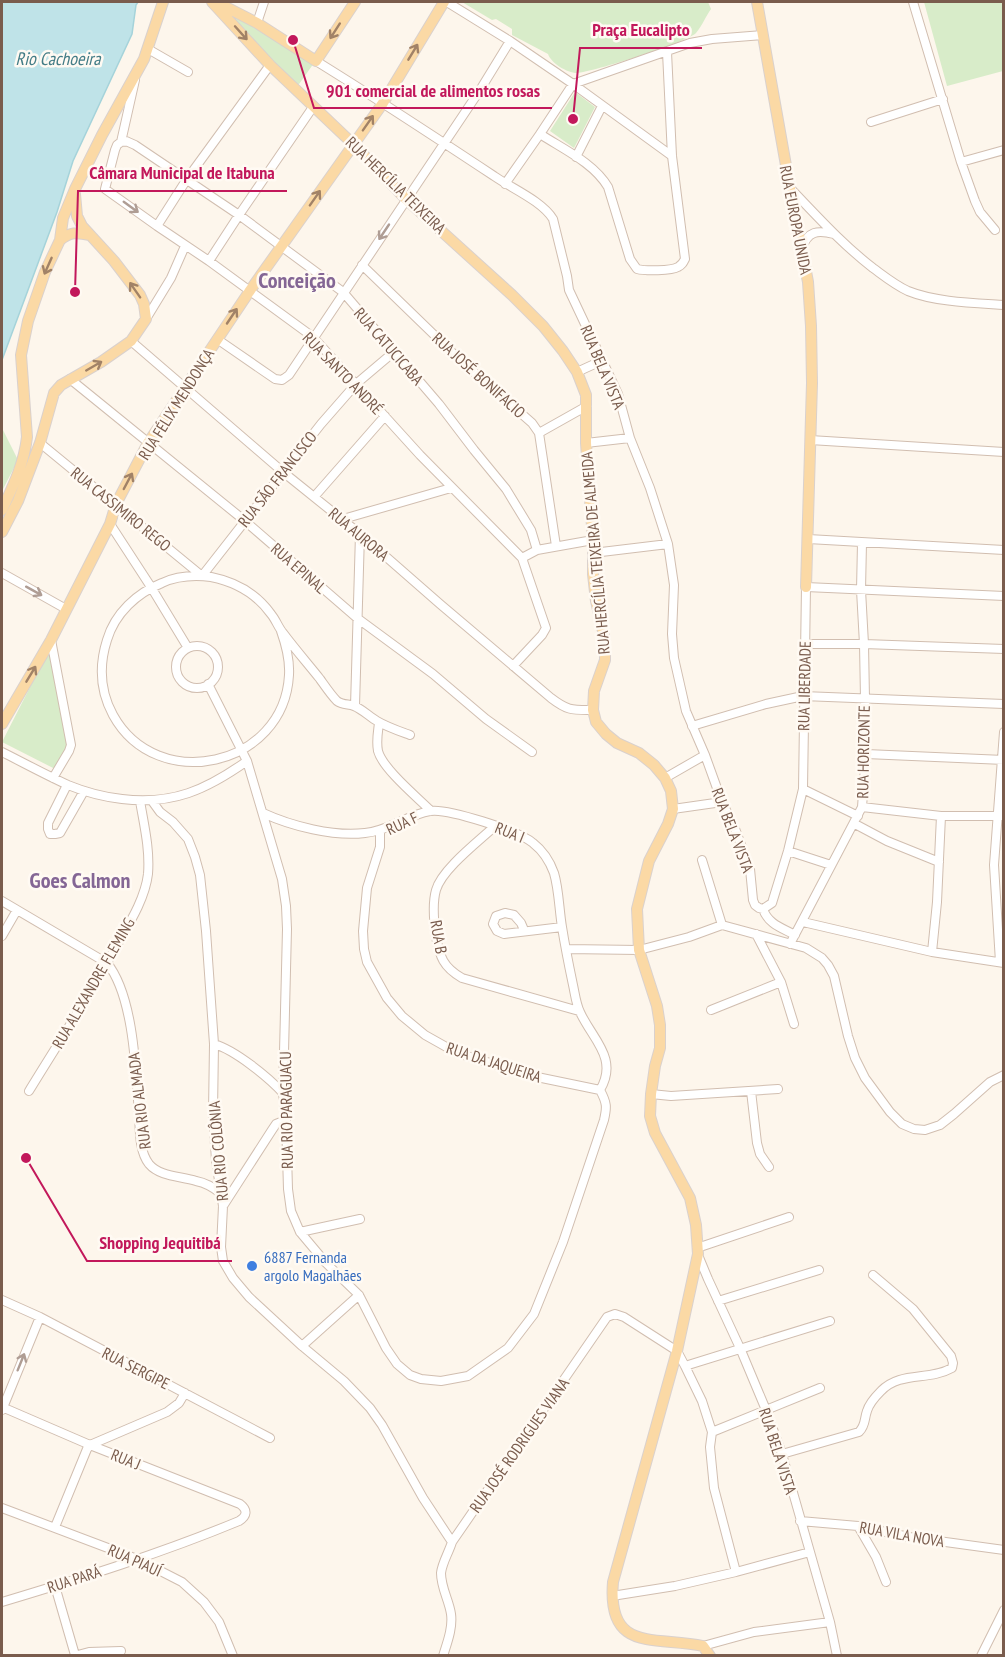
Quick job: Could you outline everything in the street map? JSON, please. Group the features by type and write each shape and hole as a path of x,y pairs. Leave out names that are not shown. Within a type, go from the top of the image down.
{"main road":[{"path":"2,510 19,474 26,448 21,355 24,334 45,272 60,240 63,218 102,135 136,75 148,49 163,2"},
{"name":"RUA BELA VISTA","path":"214,2 256,23 316,61"},
{"name":"RUA HERCÍLIA TEIXEIRA","path":"214,2 270,65 406,198 512,295 543,327 577,372"},
{"path":"316,61 355,2"},
{"name":"RUA FÉLIX MENDONÇA","path":"2,724 51,640 148,443 249,292 383,102 445,2"},
{"name":"RUA EUROPA UNIDA","path":"757,2 808,282 811,326 810,440"},
{"path":"2,532 18,501 40,443 54,393 60,385 101,362 131,341 146,319 140,295 114,261 82,226 77,216 75,192"},
{"path":"60,240 68,234 78,232 90,235"},
{"name":"RUA HERCÍLIA TEIXEIRA DE ALMEIDA","path":"577,372 586,395 586,443 596,601 605,640 605,660 594,691 593,710"},
{"name":"RUA LIBERDADE","path":"806,587 810,440"},
{"path":"593,710 596,722 606,734 617,743 639,753 654,765 665,778 671,791 673,809 649,861 641,888 637,909 639,950 657,1006 660,1025 660,1048 655,1066 650,1116 655,1133 690,1198 696,1226 697,1251 677,1351 613,1582 613,1609 623,1628 634,1636 648,1641 706,1651"}],"street":[{"path":"256,23 264,2"},
{"path":"445,2 510,41 672,156"},
{"path":"914,2 961,162 980,212 995,230"},
{"path":"505,184 573,84 690,44 712,39 763,35"},
{"path":"217,339 275,379 282,380 289,375 480,90 510,41"},
{"path":"148,49 188,72"},
{"path":"540,134 603,178 608,187 630,259 637,269 643,271 676,268 681,265 685,259 685,252 672,156 667,52"},
{"name":"RUA BELA VISTA","path":"316,61 543,207 553,219 569,290 618,394 630,438 650,488 668,544 674,585 672,634 674,658 686,711 750,869 753,900 755,905 763,909"},
{"path":"156,226 187,179 270,65"},
{"path":"121,142 136,75"},
{"path":"871,122 944,99"},
{"path":"576,157 602,106"},
{"path":"209,261 313,107"},
{"name":"RUA CATUCICABA","path":"121,142 126,141 135,145 239,214 343,292 439,404 506,489 531,530 537,550"},
{"name":"RUA SANTO ANDRÉ","path":"121,142 115,150 105,189 313,337 452,488 522,558 546,628 513,666"},
{"path":"961,162 1004,150"},
{"path":"790,188 834,234 875,270 894,283 909,291 963,303 1004,305"},
{"path":"801,249 810,235 821,231 834,234"},
{"path":"146,319 171,278 185,246"},
{"name":"RUA JOSÉ BONIFACIO","path":"362,265 458,358 532,423 539,433 556,546"},
{"name":"RUA AURORA","path":"131,341 562,706 573,710 593,710"},
{"name":"RUA SÃO FRANCISCO","path":"202,576 321,424 356,384 395,351"},
{"path":"577,372 601,361"},
{"name":"RUA EPINAL","path":"70,379 244,521 357,618 532,752"},
{"path":"539,433 586,406"},
{"path":"314,497 385,416"},
{"path":"586,443 630,438"},
{"path":"810,440 1004,452"},
{"name":"RUA CASSIMIRO REGO","path":"40,443 202,576"},
{"path":"342,519 452,488"},
{"path":"110,524 188,648"},
{"path":"355,706 360,534"},
{"path":"808,539 1004,550"},
{"path":"522,558 537,550 593,540"},
{"name":"RUA HORIZONTE","path":"790,944 862,807 866,754 861,590 862,543"},
{"path":"593,554 668,544"},
{"path":"2,573 66,609"},
{"name":"RUA CASSIMIRO REGO","path":"281,631 288,652 289,664 285,698 275,719 261,737 242,750 222,759 201,763 180,762 160,756 141,746 125,732 113,715 105,695 101,674 103,653 109,633 119,614 151,587 184,576 202,576 242,586 257,598 338,701 355,706 379,723 410,735"},
{"path":"806,587 1004,596"},
{"name":"RUA LIBERDADE","path":"763,909 772,903 803,789 806,587"},
{"path":"51,640 71,745 53,778"},
{"path":"805,644 1004,650"},
{"path":"203,647 215,657 217,671 208,684 195,688 178,677 176,664 188,648 203,647"},
{"name":"RUA RIO PARAGUACU","path":"208,684 247,761 282,879 287,929 284,1093 291,1211 300,1232 326,1263 359,1295 396,1364 410,1375 421,1379 441,1381 468,1376 508,1348 534,1314 563,1242 604,1120 607,1107 600,1090"},
{"path":"692,726 766,704 803,696 1004,704"},
{"name":"RUA F","path":"364,949 367,888 380,847 380,830 406,818 431,811 387,766 379,754 376,741 379,723"},
{"path":"803,922 932,952 1002,962 994,864 1001,816 1004,732"},
{"path":"2,752 84,791 140,801 152,801 191,793 212,784 247,761"},
{"path":"866,754 1003,760"},
{"path":"665,778 705,755"},
{"path":"68,785 48,823 50,834 60,833 84,791"},
{"path":"803,789 887,841 939,862"},
{"name":"RUA ALEXANDRE FLEMING","path":"29,1091 107,963 143,894 147,875 146,834 140,801"},
{"name":"RUA RIO COLÔNIA","path":"152,801 188,839 200,875 214,1044 213,1112 216,1161 223,1206 221,1247 223,1261 233,1278 249,1297 344,1381 370,1408 452,1542"},
{"path":"673,809 722,802"},
{"path":"862,807 941,816 1001,816"},
{"name":"RUA I","path":"431,811 465,816 516,833 533,842 546,857 554,872 562,927 579,1011"},
{"path":"263,813 282,821 325,831 346,834 380,830"},
{"path":"932,952 941,816"},
{"name":"RUA B","path":"495,826 459,860 436,889 435,930 444,963 450,971 462,978 579,1011"},
{"path":"788,851 831,865"},
{"path":"702,860 722,925"},
{"path":"2,901 107,963"},
{"path":"763,909 772,923 795,935"},
{"path":"2,936 17,910"},
{"path":"567,949 639,950 689,937 722,925 806,948 822,958 834,976 839,1003 855,1058 865,1078 877,1096 903,1124 914,1129 925,1130 940,1125 990,1082 1004,1075"},
{"path":"524,930 562,927"},
{"path":"756,934 781,982 794,1024"},
{"name":"RUA DA JAQUEIRA","path":"364,949 367,962 387,998 402,1016 424,1035 457,1053 537,1077 600,1090"},
{"name":"RUA RIO ALMADA","path":"107,963 117,980 128,1011 139,1130 146,1159 157,1170 198,1181 211,1186 220,1193"},
{"path":"711,1010 781,982"},
{"path":"579,1011 596,1037 605,1059 607,1071 600,1090"},
{"path":"214,1044 237,1055 284,1093"},
{"path":"651,1094 671,1096 778,1089"},
{"path":"750,1091 757,1143 760,1154 769,1167"},
{"path":"223,1206 276,1124 286,1119"},
{"path":"697,1251 789,1217"},
{"path":"300,1232 360,1219"},
{"name":"RUA BELA VISTA","path":"697,1251 766,1410 782,1454 830,1622 837,1656"},
{"path":"718,1301 819,1270"},
{"path":"782,1454 859,1432 865,1423 868,1408 887,1385 903,1378 947,1371 952,1368 951,1356 913,1309 873,1275"},
{"path":"302,1346 359,1295"},
{"name":"RUA SERGIPE","path":"2,1300 40,1317 270,1438"},
{"name":"RUA JOSÉ RODRIGUES VIANA","path":"443,1656 452,1616 441,1576 442,1567 452,1542 607,1317 615,1314 624,1317 677,1351"},
{"path":"2,1408 40,1317"},
{"path":"685,1366 830,1321"},
{"path":"677,1351 702,1401 712,1432 711,1457 714,1488 736,1572"},
{"path":"712,1432 820,1388"},
{"path":"55,1527 90,1445 167,1412 179,1403 185,1393"},
{"name":"RUA J","path":"2,1408 240,1504 245,1508 246,1515"},
{"name":"RUA PIAUÍ","path":"2,1508 137,1559 182,1582 204,1602 219,1622 233,1656"},
{"name":"RUA PARÁ","path":"2,1602 188,1542 239,1521 246,1515"},
{"name":"RUA VILA NOVA","path":"800,1521 858,1526 909,1537 1004,1550"},
{"path":"858,1526 876,1557 886,1582"},
{"path":"612,1596 675,1586 810,1552"},
{"path":"55,1586 74,1655 89,1652 121,1652"},
{"path":"981,1656 1004,1610"},
{"path":"706,1651 754,1632 830,1622"}],"green space":[{"path":"462,2 708,2 711,9 696,33 689,37 639,56 577,73 560,67 552,61 548,54 512,35 512,29"},
{"path":"924,2 1003,2 1003,71 947,86"},
{"path":"224,10 314,63 297,87"},
{"path":"575,92 595,107 574,148 550,131"},
{"path":"2,428 18,460 2,491"},
{"path":"49,650 68,752 59,771 2,742"}],"water":[{"name":"Rio Cachoeira","path":"2,2 138,2 132,34 73,161 57,212 2,360"}],"place":[{"name":"901 comercial de alimentos rosas","path":"293,40"},
{"name":"Praça Eucalipto","path":"573,119"},
{"name":"Câmara Municipal de Itabuna","path":"75,292"},
{"name":"Shopping Jequitibá","path":"26,1158"},
{"name":"6887 Fernanda argolo Magalhães","path":"252,1266"}],"district":[{"name":"Conceição","path":"297,280"},
{"name":"Goes Calmon","path":"80,880"}]}
